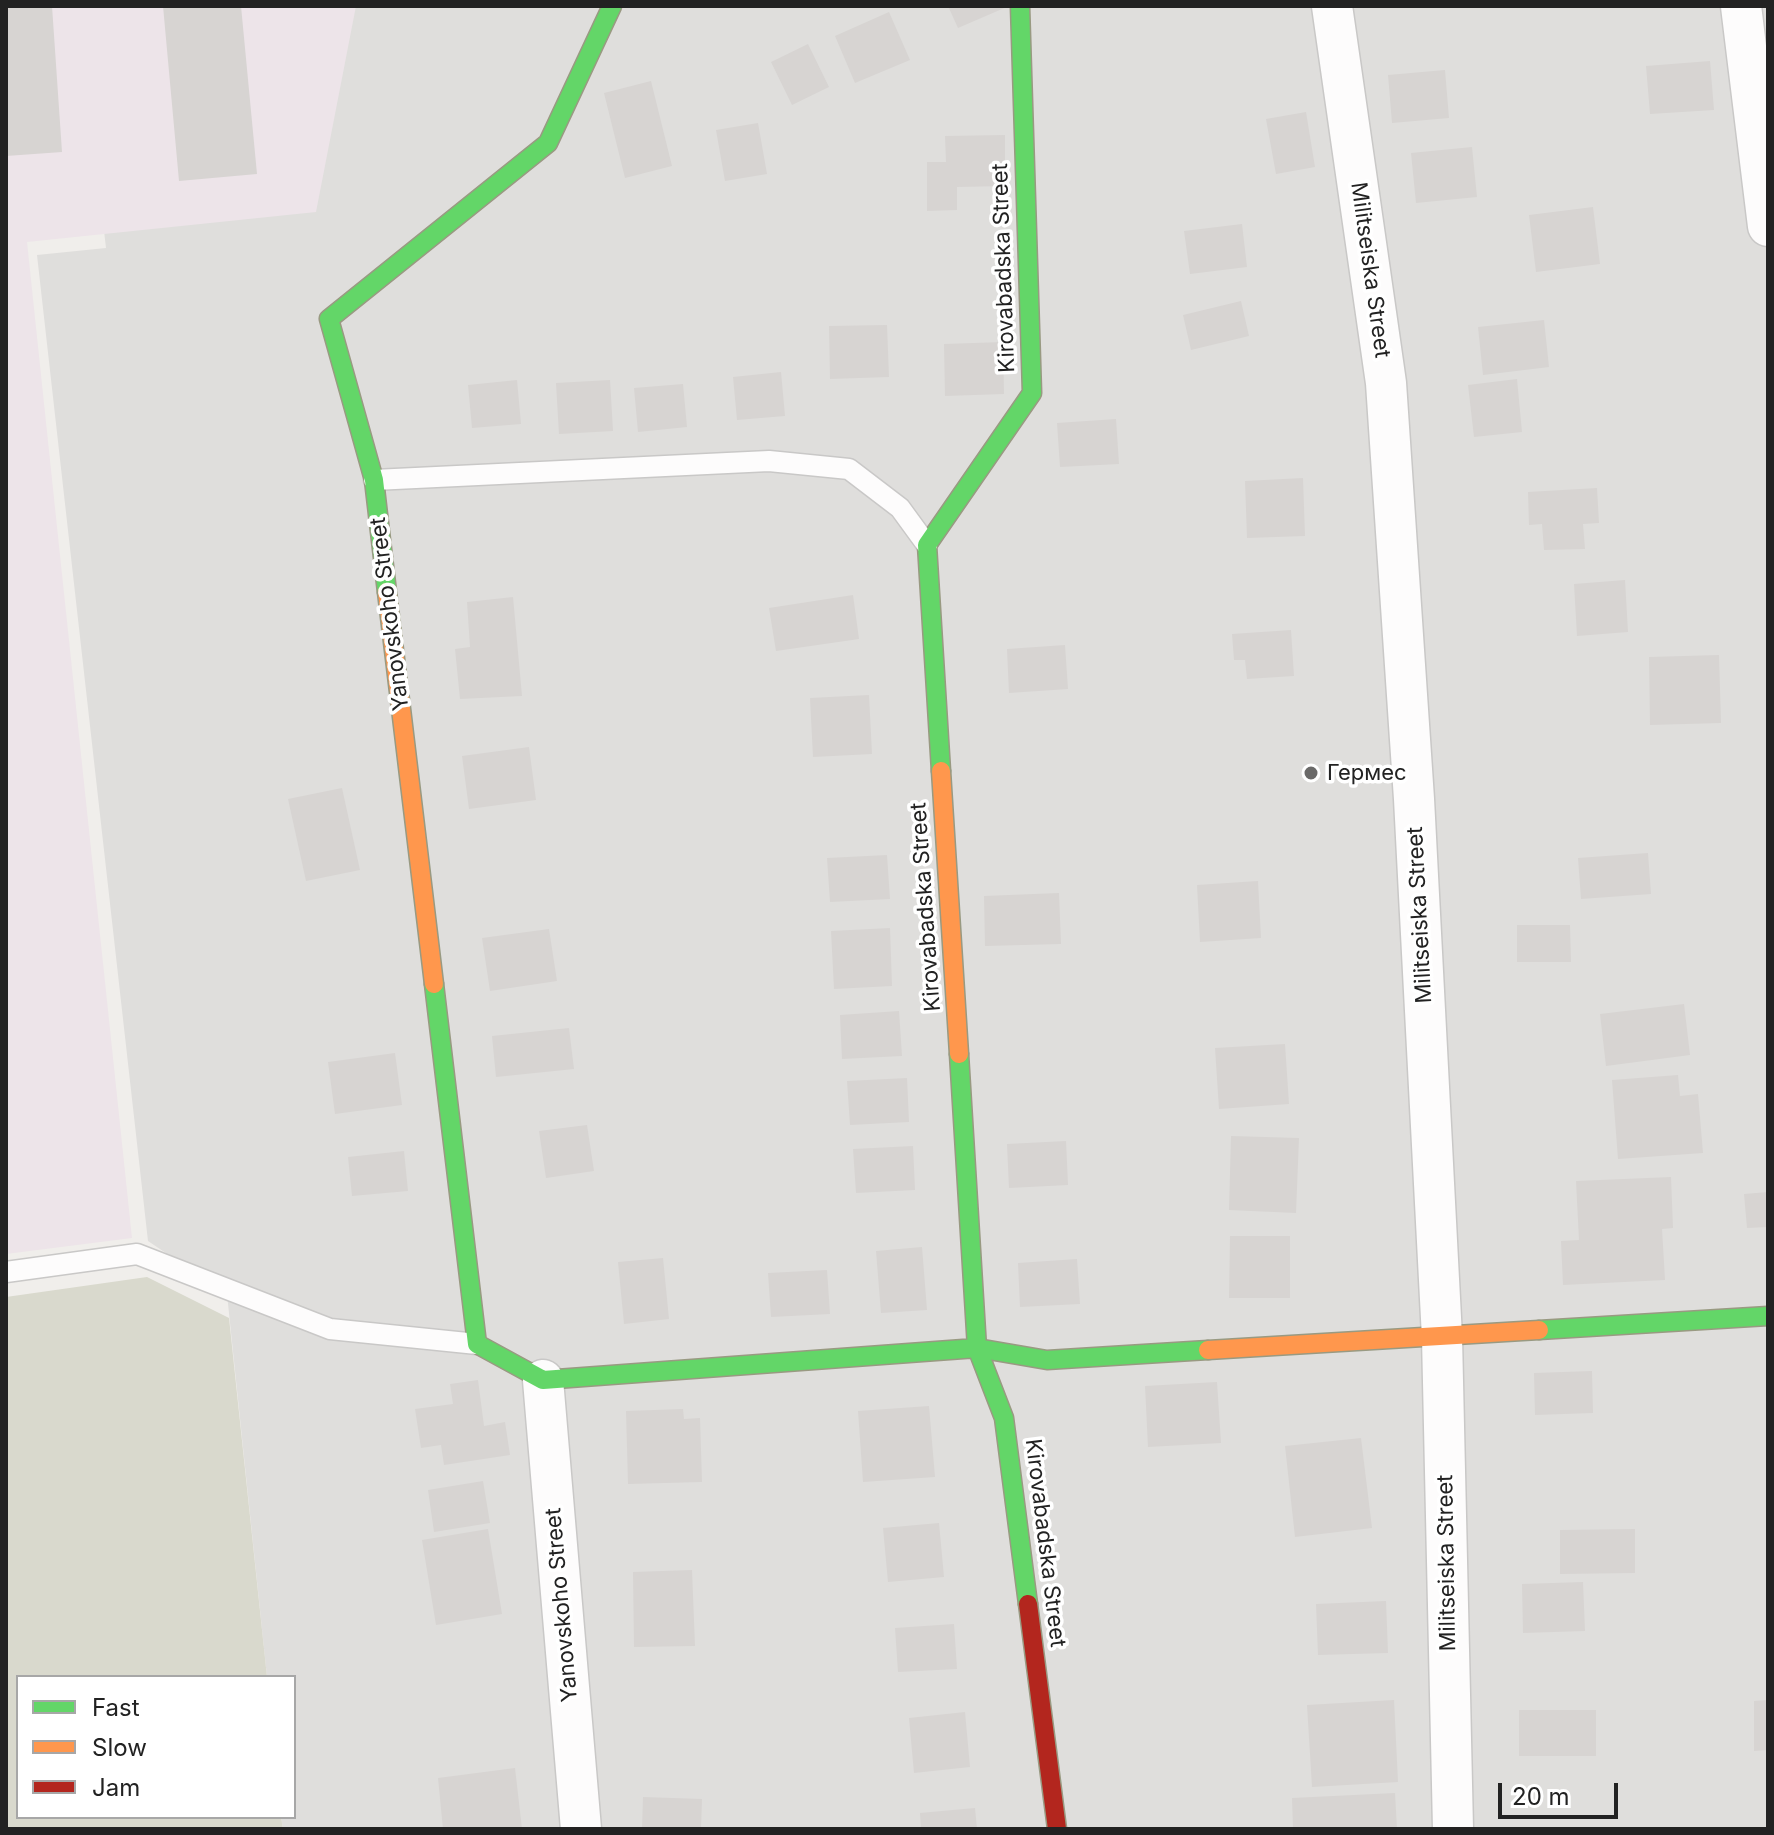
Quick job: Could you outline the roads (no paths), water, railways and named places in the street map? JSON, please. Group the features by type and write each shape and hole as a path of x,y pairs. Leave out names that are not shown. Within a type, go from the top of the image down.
{"street":[{"name":"Yanovskoho Street","path":"477,1344 374,480 329,319 548,143 612,6"},
{"name":"Kirovabadska Street","path":"1020,6 1032,393 927,545 977,1348 1004,1418 1057,1829"},
{"name":"Militseiska Street","path":"1332,6 1386,383 1414,799 1442,1337 1453,1829"},
{"path":"1741,6 1768,226"},
{"path":"477,1344 543,1380 977,1348 1047,1360 1768,1316"},
{"name":"Yanovskoho Street","path":"543,1380 581,1829"}],"lane":[{"path":"374,480 769,461 849,469 900,508 927,545"},
{"path":"6,1272 137,1254 330,1329 477,1344"}],"place":[{"name":"Гермес","path":"1311,773"}]}
